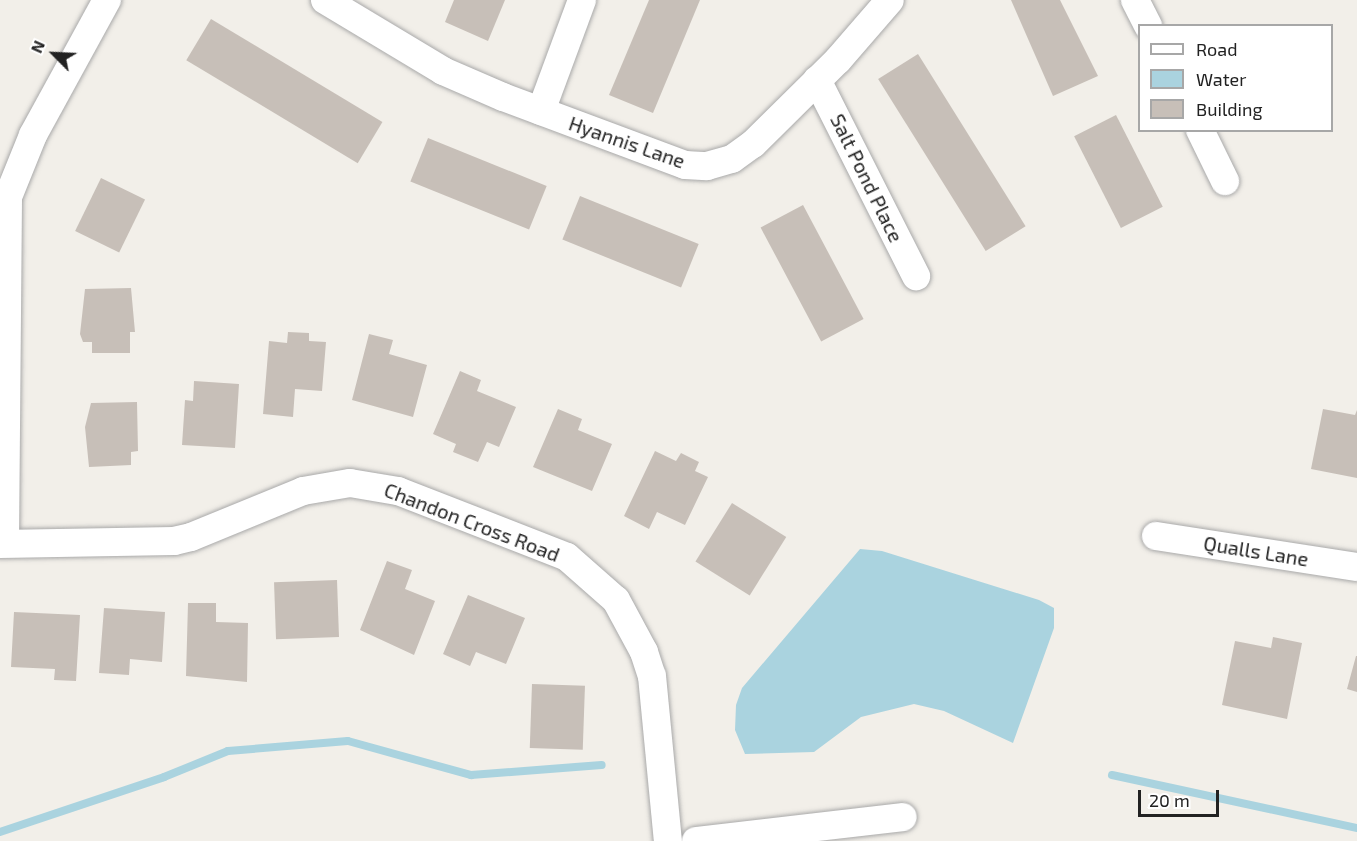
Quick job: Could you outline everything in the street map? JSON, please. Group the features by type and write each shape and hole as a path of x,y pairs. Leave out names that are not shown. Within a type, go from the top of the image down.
{"street":[{"path":"2,543 8,197 33,135 107,0"},
{"name":"Hyannis Lane","path":"325,0 443,71 541,111 685,165 707,166 732,159 753,144 818,80 890,0"},
{"path":"541,111 582,0"},
{"path":"1135,0 1147,24"},
{"name":"Salt Pond Place","path":"818,80 916,276"},
{"path":"1201,132 1225,182"},
{"name":"Chandon Cross Road","path":"2,543 174,541 191,537 295,493 350,483 398,490 567,557 616,600 644,652 652,676 668,841"},
{"name":"Qualls Lane","path":"1156,536 1357,567"},
{"path":"696,841 903,817"}],"water":[{"path":"860,549 882,551 1039,600 1054,608 1054,628 1013,743 944,711 914,704 861,717 814,752 745,754 735,730 736,705 742,688"}],"building":[{"path":"454,0 505,0 488,41 445,22"},
{"path":"649,0 700,0 653,113 609,95"},
{"path":"1011,0 1060,0 1098,76 1053,96"},
{"path":"211,19 382,122 358,163 186,60"},
{"path":"918,54 1026,226 986,251 878,79"},
{"path":"1116,115 1163,207 1121,228 1074,136"},
{"path":"428,138 547,186 529,230 410,182"},
{"path":"101,178 145,199 119,253 75,231"},
{"path":"580,196 699,244 681,288 562,240"},
{"path":"803,205 864,319 821,341 761,228"},
{"path":"131,288 135,332 130,332 130,353 92,353 92,342 83,342 80,334 85,289"},
{"path":"288,332 309,333 309,341 326,342 322,391 295,389 293,417 263,414 269,341 287,343"},
{"path":"369,334 393,340 389,354 427,365 413,417 352,400"},
{"path":"460,371 481,380 477,391 516,407 499,447 487,442 478,462 453,452 456,444 433,434"},
{"path":"194,381 239,384 235,448 182,445 185,400 193,401"},
{"path":"137,402 138,451 131,452 131,465 89,467 85,427 91,403"},
{"path":"558,409 582,419 578,430 612,444 592,491 533,467"},
{"path":"1323,409 1355,415 1357,410 1357,478 1311,469"},
{"path":"655,451 676,461 681,453 699,462 695,471 708,477 685,525 657,512 649,529 624,516"},
{"path":"732,503 786,537 750,595 695,562"},
{"path":"387,561 412,570 405,589 435,601 414,655 360,630"},
{"path":"337,580 339,637 276,639 274,582"},
{"path":"468,595 525,618 506,664 476,652 470,666 443,654"},
{"path":"188,603 216,603 216,622 248,623 247,682 186,676"},
{"path":"104,608 165,612 162,662 130,659 129,675 99,673"},
{"path":"14,612 80,615 76,681 54,680 55,669 11,667"},
{"path":"1273,637 1302,643 1287,719 1222,705 1235,641 1271,648"},
{"path":"1357,656 1357,692 1347,689"},
{"path":"532,684 585,686 583,750 530,748"}],"waterway":[{"path":"0,832 164,777 228,751 348,741 471,775 602,765"},
{"path":"1112,775 1357,828"}]}
